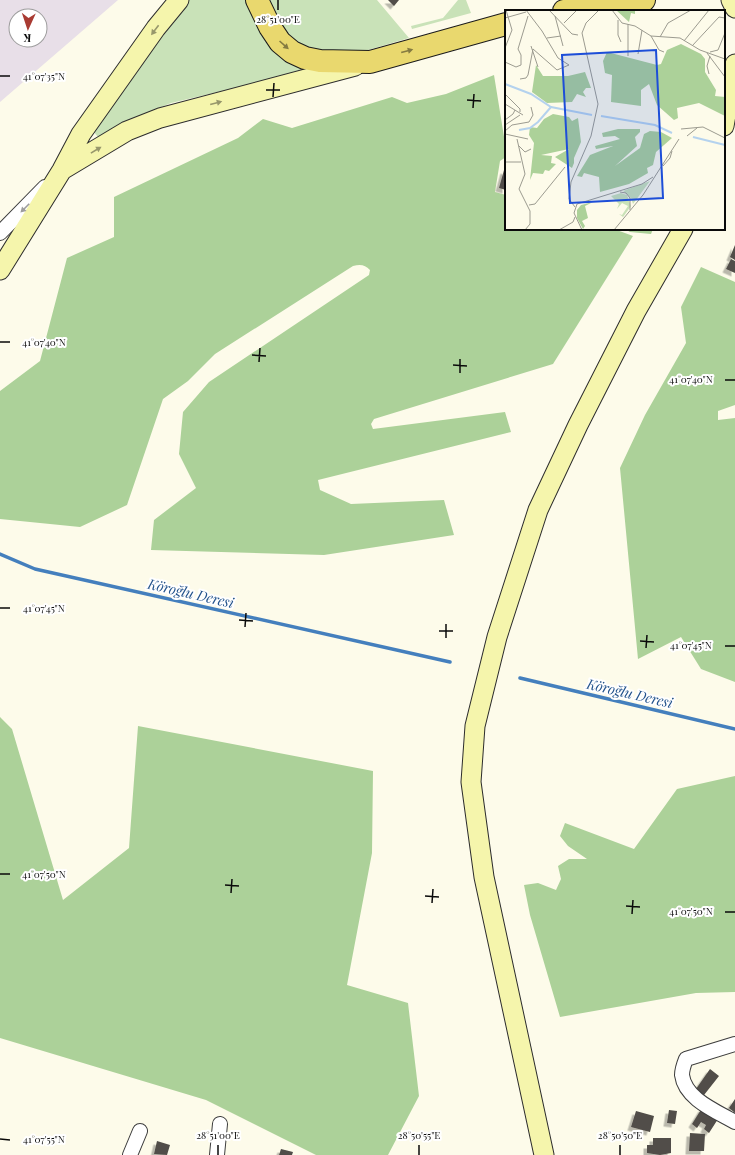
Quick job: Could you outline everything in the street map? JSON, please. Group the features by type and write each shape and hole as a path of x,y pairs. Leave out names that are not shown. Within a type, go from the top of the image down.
{"main road":[{"path":"0,270 62,170 80,134 156,28 179,0"},
{"path":"257,0 270,27 280,42 292,52 305,58 320,61 370,62"},
{"path":"575,10 618,6 644,0"},
{"path":"731,0 735,8"},
{"path":"62,170 127,131 160,118 505,24"},
{"path":"725,120 735,64"},
{"path":"544,1155 484,877 471,782 475,726 497,637 538,510 578,425 636,311 682,230"}],"street":[{"path":"0,233 62,170"},
{"path":"735,1044 686,1059 682,1073 684,1084 696,1099 735,1122"},
{"path":"217,1155 220,1124"},
{"path":"130,1155 140,1131"}],"shaded area":[{"path":"0,0 118,0 0,102"}],"green space":[{"path":"189,0 246,0 315,69 171,103 129,120 98,137 93,131"},
{"path":"262,0 377,0 409,38 351,55 331,58 293,44"},
{"path":"458,0 466,0 471,13 412,29 411,26 443,18"},
{"path":"494,75 505,143 505,158 500,161 495,192 505,195 505,230 617,230 633,236 553,364 374,419 371,424 373,429 505,412 511,432 318,480 320,490 351,504 444,500 454,535 324,555 151,550 154,520 196,488 179,454 183,412 209,382 369,275 370,270 361,265 353,266 215,354 188,381 163,399 127,505 80,527 0,519 0,391 40,361 67,258 114,237 114,197 238,138 263,119 292,128 392,97 407,103 446,94"},
{"path":"627,230 653,230 651,234 630,232"},
{"path":"701,267 735,282 735,405 718,411 718,420 735,418 735,682 701,669 681,637 638,659 620,468 645,415 686,343 681,307"},
{"path":"0,717 12,729 63,900 129,848 138,726 373,771 372,853 347,985 408,1003 419,1096 388,1155 316,1155 206,1100 0,1038"},
{"path":"735,776 735,992 696,993 560,1017 530,915 524,885 538,883 556,890 561,879 558,866 569,859 587,859 568,846 560,836 565,823 634,849 677,789"}],"building":[{"path":"388,0 399,0 394,6"},
{"path":"504,170 505,190 499,188"},
{"path":"735,245 735,260 730,257"},
{"path":"731,259 735,261 735,273 726,269"},
{"path":"710,1069 719,1076 704,1095 696,1089"},
{"path":"735,1099 735,1113 729,1108"},
{"path":"702,1108 718,1119 709,1133 704,1129 706,1125 701,1122 697,1128 692,1124"},
{"path":"669,1110 677,1111 675,1124 667,1123"},
{"path":"636,1111 654,1116 650,1132 631,1127"},
{"path":"690,1133 705,1134 704,1151 689,1151"},
{"path":"653,1138 671,1138 671,1153 660,1155 647,1153 647,1145 653,1145"},
{"path":"157,1141 170,1145 167,1155 154,1154"},
{"path":"281,1149 293,1152 292,1155 279,1155"}],"waterway":[{"name":"Köroğlu Deresi","path":"0,554 35,569 450,662"},
{"name":"Köroğlu Deresi","path":"520,678 735,729"}]}
